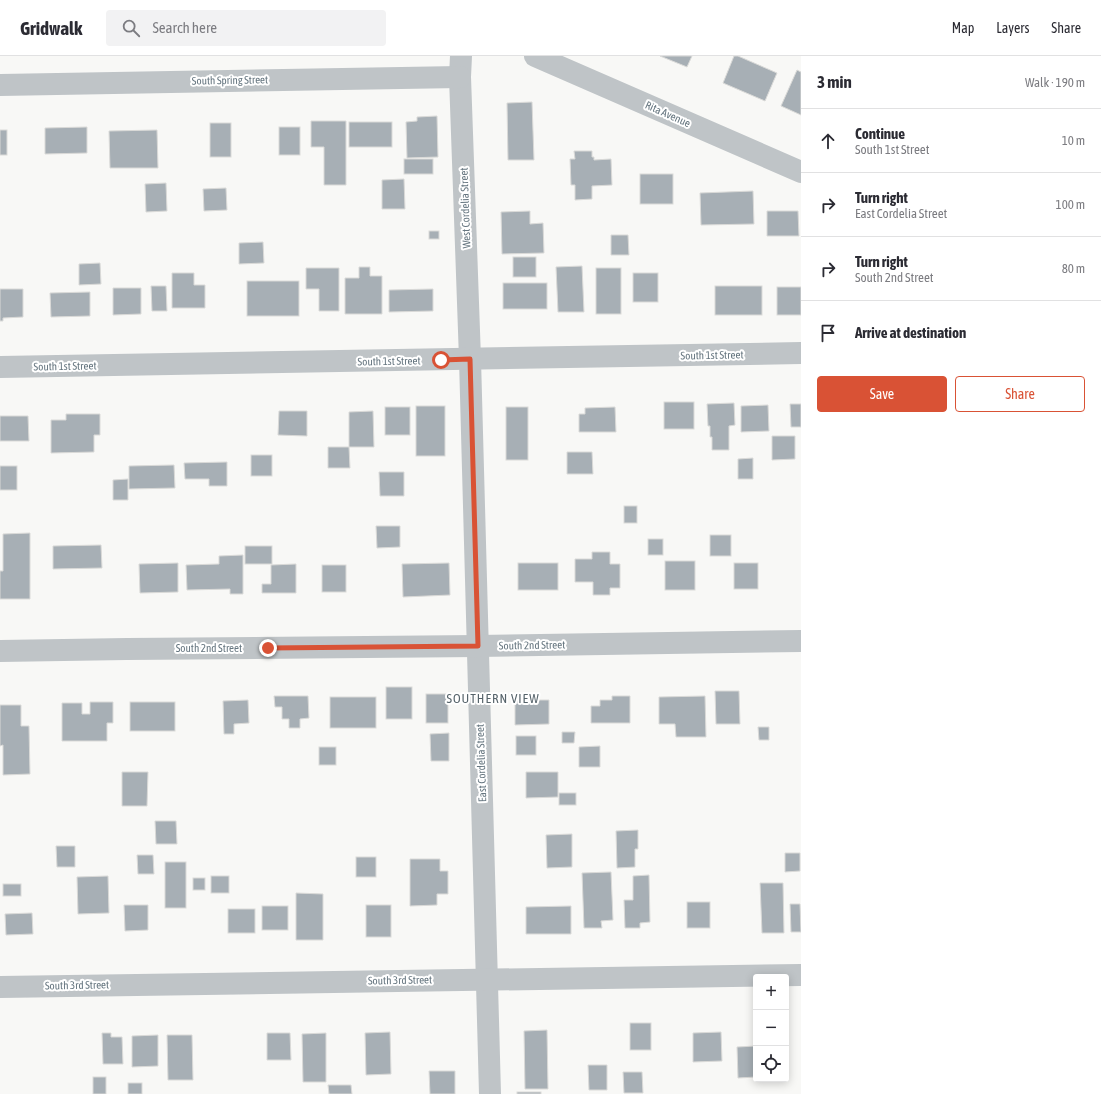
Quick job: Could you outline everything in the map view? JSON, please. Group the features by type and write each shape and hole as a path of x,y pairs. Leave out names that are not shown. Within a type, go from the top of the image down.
{"street":[{"name":"Rita Avenue","path":"535,56 801,172"},
{"name":"South Spring Street","path":"0,85 461,66"},
{"name":"West Cordelia Street","path":"461,66 470,359"},
{"name":"South 1st Street","path":"0,367 801,353"},
{"name":"East Cordelia Street","path":"470,359 490,1094"},
{"name":"South 2nd Street","path":"0,651 801,641"},
{"name":"South 3rd Street","path":"0,987 801,975"}],"building":[{"path":"660,56 692,56 687,67"},
{"path":"734,56 738,56 777,73 765,101 723,83"},
{"path":"797,70 801,72 801,115 781,106"},
{"path":"532,102 534,160 508,160 507,103"},
{"path":"437,116 438,157 407,158 406,122 417,121 417,117"},
{"path":"311,121 346,121 346,185 324,185 324,147 311,147"},
{"path":"349,122 392,122 392,147 349,147"},
{"path":"210,123 231,123 231,157 210,157"},
{"path":"87,127 87,153 45,154 45,128"},
{"path":"279,127 300,127 300,155 279,155"},
{"path":"0,130 7,130 7,155 0,155"},
{"path":"157,130 158,168 110,168 109,131"},
{"path":"574,151 592,151 592,157 594,157 594,160 611,159 612,185 592,186 592,199 575,200 575,185 571,185 570,159 575,159"},
{"path":"404,159 433,159 433,174 404,174"},
{"path":"640,174 673,174 673,204 640,204"},
{"path":"404,179 405,209 382,209 382,180"},
{"path":"166,183 167,211 146,212 145,184"},
{"path":"226,188 227,210 204,211 203,189"},
{"path":"753,191 754,224 701,225 700,193"},
{"path":"530,211 530,224 543,223 544,253 502,254 501,212"},
{"path":"767,211 798,211 799,236 767,236"},
{"path":"429,231 439,231 439,239 429,239"},
{"path":"611,235 628,235 629,255 611,255"},
{"path":"263,242 264,263 239,264 239,243"},
{"path":"513,257 536,257 536,277 513,277"},
{"path":"100,263 101,284 79,285 79,264"},
{"path":"582,266 584,312 558,312 556,267"},
{"path":"359,267 370,267 370,276 382,276 382,314 345,314 345,278 359,278"},
{"path":"306,268 339,268 339,311 319,311 319,289 306,289"},
{"path":"596,268 621,268 621,314 596,314"},
{"path":"172,273 194,273 194,285 205,285 205,308 172,308"},
{"path":"633,273 658,273 658,302 633,302"},
{"path":"247,281 299,281 299,316 247,316"},
{"path":"503,283 547,283 547,309 503,309"},
{"path":"151,286 166,286 167,311 152,311"},
{"path":"715,286 762,286 762,315 715,315"},
{"path":"777,287 801,287 801,315 777,315"},
{"path":"113,288 141,288 141,314 113,315"},
{"path":"0,289 23,289 23,317 3,318 3,321 0,321"},
{"path":"433,289 433,311 389,312 389,290"},
{"path":"90,292 90,316 51,317 50,293"},
{"path":"664,402 694,402 694,429 664,429"},
{"path":"734,403 735,425 729,426 729,450 712,450 712,437 710,437 710,426 708,426 707,404"},
{"path":"790,404 801,404 801,427 791,427"},
{"path":"768,405 769,431 741,432 741,406"},
{"path":"416,406 445,406 445,456 416,456"},
{"path":"385,407 410,407 410,435 385,435"},
{"path":"506,407 528,407 528,460 506,460"},
{"path":"615,407 616,432 579,432 579,414 585,414 585,408"},
{"path":"279,411 307,411 307,436 278,435"},
{"path":"373,411 374,447 349,447 349,412"},
{"path":"66,414 100,414 100,435 94,435 94,452 51,453 51,420 66,420"},
{"path":"0,416 28,416 29,441 0,441"},
{"path":"772,436 795,436 795,459 772,460"},
{"path":"328,447 349,447 350,468 328,468"},
{"path":"567,452 592,452 593,474 567,474"},
{"path":"251,455 272,455 272,476 251,476"},
{"path":"753,458 753,479 738,479 738,459"},
{"path":"227,462 227,486 209,486 209,479 185,479 184,463"},
{"path":"174,465 175,488 129,489 129,466"},
{"path":"0,466 17,466 17,490 0,490"},
{"path":"379,472 404,472 404,496 380,496"},
{"path":"128,479 128,500 113,500 113,480"},
{"path":"624,506 637,506 637,523 624,523"},
{"path":"376,526 400,526 400,547 377,548"},
{"path":"30,533 30,599 0,599 0,571 3,571 3,534"},
{"path":"710,535 731,535 731,556 710,556"},
{"path":"648,539 663,539 663,555 648,555"},
{"path":"101,545 102,568 53,569 53,546"},
{"path":"245,546 272,546 272,564 245,564"},
{"path":"592,552 610,552 610,564 620,564 620,588 610,588 610,595 593,595 593,582 575,582 575,559 592,559"},
{"path":"243,555 243,594 230,594 230,589 187,590 186,565 219,564 219,556"},
{"path":"665,561 695,561 695,590 665,590"},
{"path":"178,563 178,592 140,593 139,564"},
{"path":"449,563 450,595 403,597 402,564"},
{"path":"518,563 558,563 558,590 518,590"},
{"path":"734,563 758,563 758,589 734,589"},
{"path":"296,564 296,593 262,593 262,584 271,584 271,565"},
{"path":"322,565 346,565 346,592 322,592"},
{"path":"386,687 412,687 412,719 386,719"},
{"path":"715,691 739,691 740,724 716,724"},
{"path":"426,694 448,694 448,723 426,723"},
{"path":"274,696 308,696 309,718 300,719 300,728 289,728 289,719 282,719 282,707 275,707"},
{"path":"612,696 630,696 630,723 591,723 591,706 600,706 600,700 612,700"},
{"path":"705,696 706,737 676,737 675,724 659,724 659,697"},
{"path":"330,697 376,697 376,728 330,728"},
{"path":"248,700 249,723 234,724 234,734 224,734 223,701"},
{"path":"515,700 549,700 549,724 515,725"},
{"path":"90,702 113,702 113,723 107,723 107,741 62,741 62,703 82,703 82,714 90,714"},
{"path":"130,702 175,702 175,731 130,731"},
{"path":"0,705 21,705 21,726 29,726 30,774 3,775 3,745 0,746"},
{"path":"758,727 769,727 769,740 759,740"},
{"path":"562,732 575,732 574,743 562,743"},
{"path":"449,733 449,761 431,761 430,734"},
{"path":"516,736 536,736 536,755 516,755"},
{"path":"600,746 600,767 579,767 579,747"},
{"path":"319,747 336,747 336,765 319,765"},
{"path":"122,772 148,772 147,806 122,806"},
{"path":"526,772 558,772 558,797 526,798"},
{"path":"559,793 576,793 576,805 559,805"},
{"path":"155,821 176,821 177,844 156,844"},
{"path":"638,830 638,849 635,849 635,867 617,868 616,831"},
{"path":"572,834 572,867 547,868 546,835"},
{"path":"56,846 75,846 75,867 57,867"},
{"path":"785,853 800,853 800,871 785,872"},
{"path":"137,855 153,855 154,874 138,874"},
{"path":"356,857 376,857 376,877 356,877"},
{"path":"410,859 440,859 440,871 448,871 448,894 437,894 437,905 410,906"},
{"path":"165,862 186,862 186,908 165,908"},
{"path":"611,872 613,920 601,921 602,928 584,928 582,873"},
{"path":"649,875 650,922 640,923 640,928 625,928 624,900 633,900 633,876"},
{"path":"108,876 109,913 78,914 77,877"},
{"path":"211,876 229,876 229,893 211,893"},
{"path":"193,878 205,878 205,890 193,890"},
{"path":"760,883 783,883 784,933 762,933"},
{"path":"3,884 21,884 21,896 3,896"},
{"path":"296,893 323,894 323,940 296,940"},
{"path":"687,902 710,902 710,928 687,928"},
{"path":"790,904 800,904 801,932 791,932"},
{"path":"124,905 148,905 148,930 125,931"},
{"path":"366,905 391,905 391,937 366,937"},
{"path":"262,906 288,906 288,930 262,930"},
{"path":"571,906 571,934 526,934 526,907"},
{"path":"228,909 255,909 255,933 228,933"},
{"path":"32,913 33,934 6,935 5,914"},
{"path":"630,1023 651,1023 651,1050 630,1050"},
{"path":"547,1030 548,1089 525,1089 524,1031"},
{"path":"390,1032 391,1074 366,1075 365,1033"},
{"path":"721,1032 722,1061 693,1062 693,1033"},
{"path":"102,1033 111,1033 111,1037 122,1037 123,1064 103,1064"},
{"path":"267,1033 290,1033 291,1060 267,1060"},
{"path":"326,1033 326,1082 303,1082 302,1034"},
{"path":"158,1035 158,1066 132,1067 132,1036"},
{"path":"167,1035 192,1035 193,1080 168,1080"},
{"path":"753,1046 753,1077 738,1078 737,1047"},
{"path":"588,1065 607,1065 607,1090 589,1090"},
{"path":"429,1071 455,1071 455,1094 430,1094"},
{"path":"623,1072 642,1072 643,1093 624,1093"},
{"path":"93,1077 106,1077 106,1094 93,1094"},
{"path":"128,1083 142,1083 142,1094 128,1094"},
{"path":"328,1085 351,1085 352,1094 329,1094"},
{"path":"517,1092 541,1092 541,1094 517,1094"}],"district":[{"name":"SOUTHERN VIEW","path":"493,698"}],"route":[{"path":"268,648 478,646 470,359 441,360"}]}
